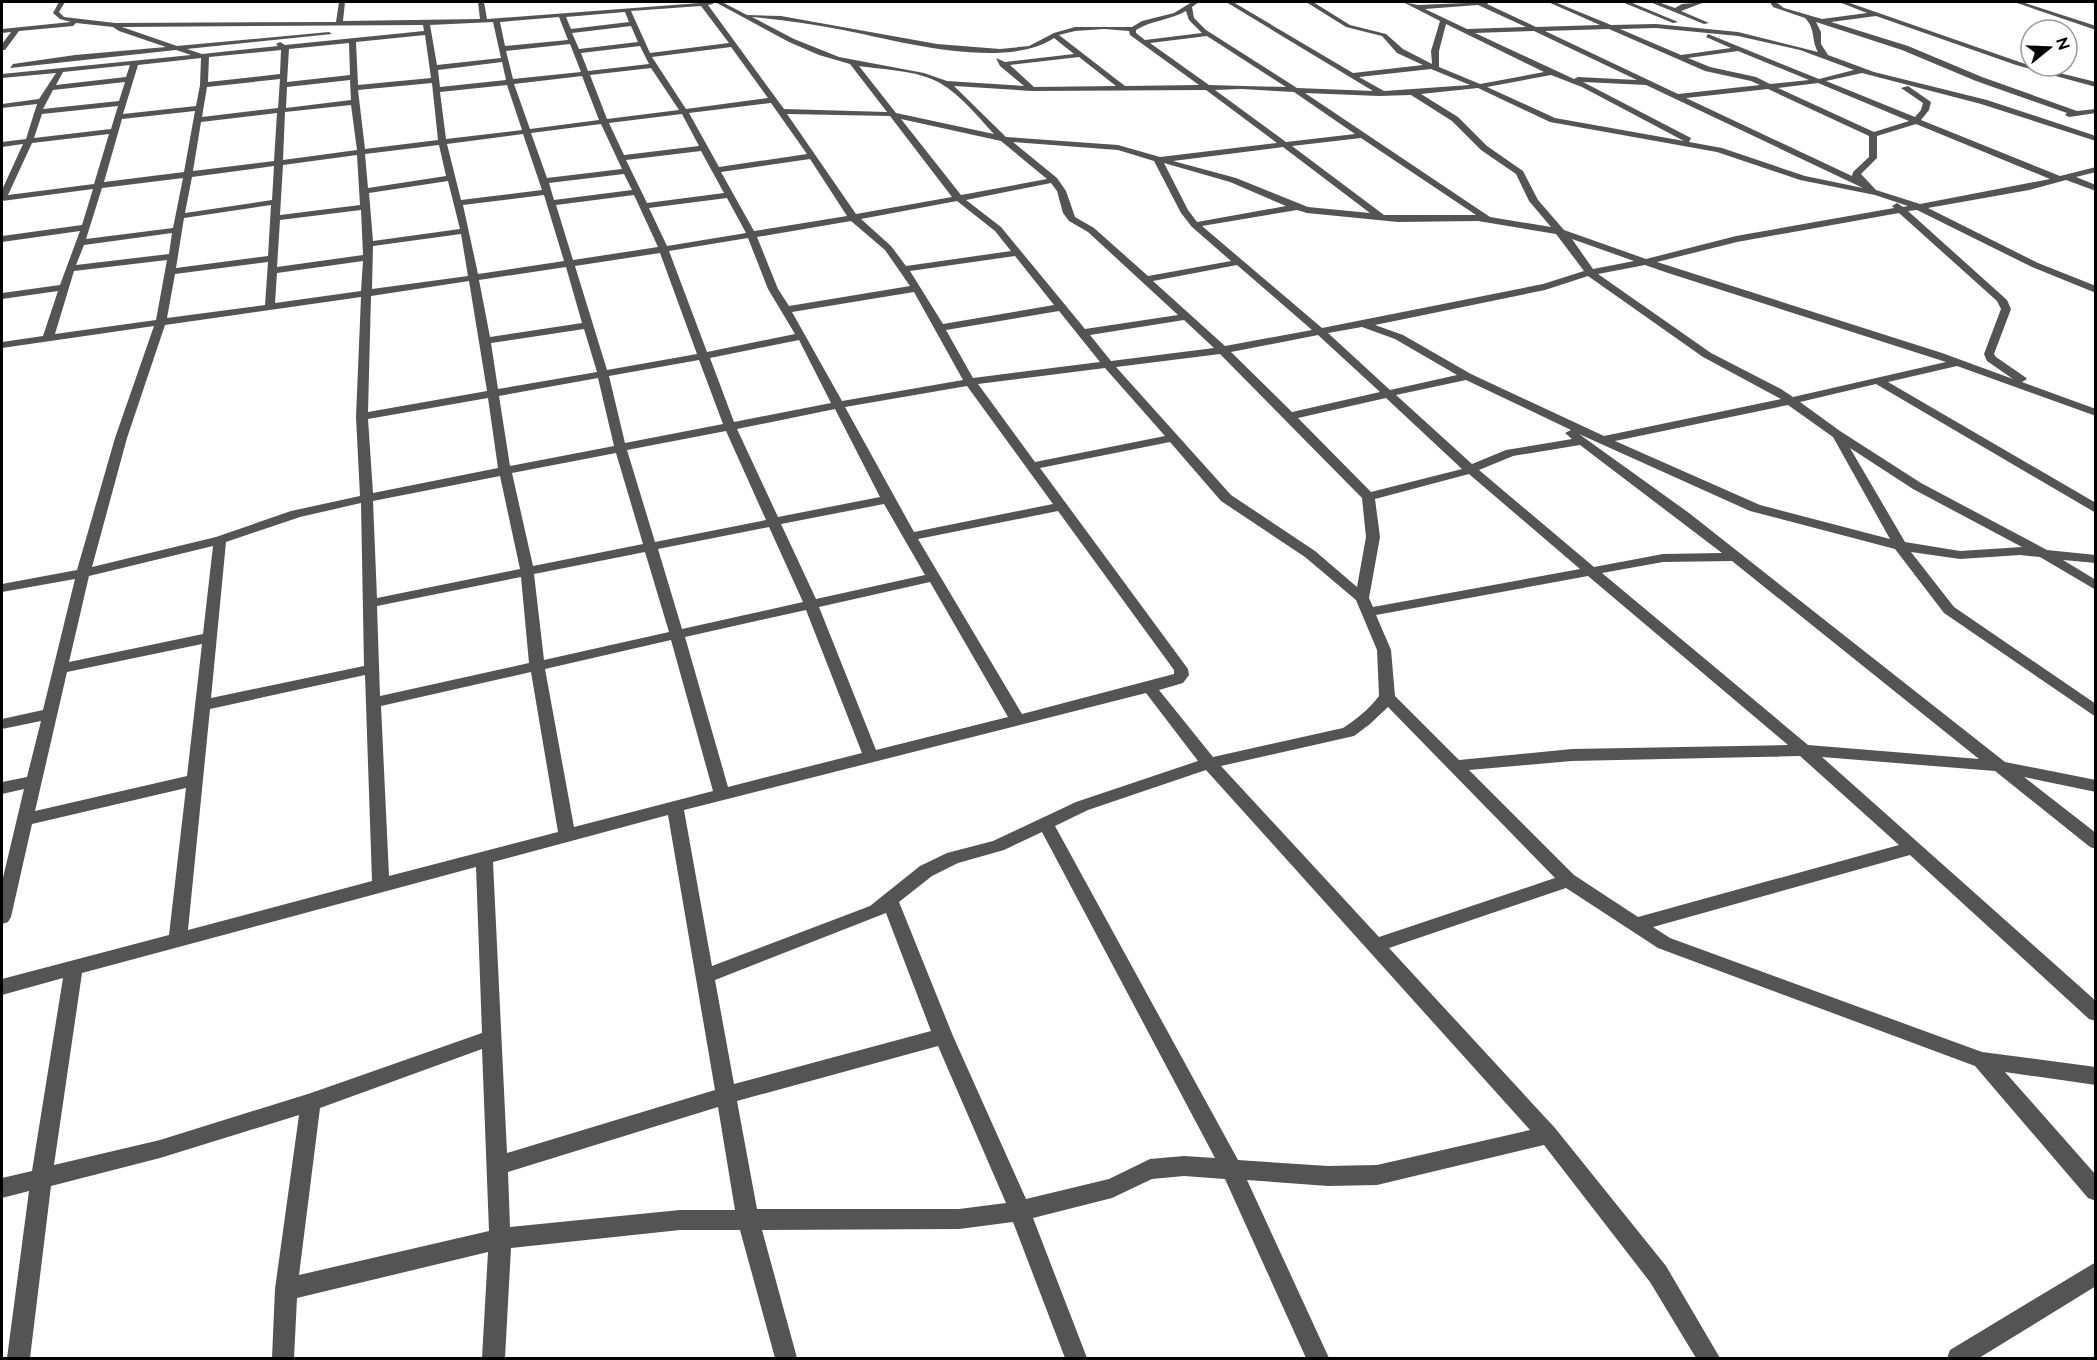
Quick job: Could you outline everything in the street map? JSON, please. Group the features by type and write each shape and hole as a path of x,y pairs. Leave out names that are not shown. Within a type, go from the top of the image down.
{"street":[{"path":"62,2 56,13 62,18 82,23"},
{"path":"339,24 342,2"},
{"path":"481,2 484,21"},
{"path":"708,2 741,14 801,45 853,63 925,76 944,83 1032,89 1207,87 1383,94 1456,90 1552,73"},
{"path":"2,987 722,794 1178,680 1182,675 1181,669 970,382 941,328 904,269 888,248 853,217 778,105 734,45 708,2"},
{"path":"2,69 52,59 259,39 723,2"},
{"path":"1229,2 1383,94"},
{"path":"1309,2 1348,26 1384,35 1400,51 1431,67 1553,120 1727,152 1814,181 1876,193 1920,207 2035,265 2096,290"},
{"path":"1406,2 1552,73 1569,79 1702,147"},
{"path":"1479,2 1865,185"},
{"path":"1418,8 1495,2"},
{"path":"1551,2 1708,69 1749,77 1873,135 1916,121 1924,114 1927,102 1912,91 1876,75"},
{"path":"1625,2 1916,121 2096,189"},
{"path":"1653,2 1675,12 1756,38 1824,55 1862,71 1984,102 2063,130 2096,139"},
{"path":"1675,12 1682,6 1702,2"},
{"path":"1773,2 1778,8 1925,55 1979,79 2077,114"},
{"path":"1842,2 2019,63 2096,85"},
{"path":"2018,2 2096,28"},
{"path":"741,14 825,25 910,42 987,50 1027,48 1054,35 1084,28 1133,28 1144,22 1176,14 1193,4"},
{"path":"1193,4 1191,19 1208,34 1489,219"},
{"path":"627,10 653,66 684,111 751,234 773,289 801,336 888,499 1017,719"},
{"path":"1821,21 1878,13"},
{"path":"562,15 604,121 663,248 730,427 811,604 871,757"},
{"path":"1804,15 1818,28 1817,44 1824,55"},
{"path":"496,21 510,83 548,192 603,374 620,447 722,794"},
{"path":"1354,75 1436,65 1435,51 1444,21"},
{"path":"2,31 82,23 115,25 426,24"},
{"path":"426,24 436,80 442,142 465,231 494,393 505,471 526,571 537,667 567,835"},
{"path":"568,31 632,24"},
{"path":"115,25 121,30 205,57"},
{"path":"211,25 283,45 285,49 270,308"},
{"path":"1466,31 1608,26 1686,27 1756,38"},
{"path":"1133,28 1132,34 1381,217"},
{"path":"2,48 17,29"},
{"path":"2,76 428,33"},
{"path":"1143,42 1208,34"},
{"path":"1054,35 1122,87"},
{"path":"352,41 355,102 368,244 364,294 362,417 368,498 372,703 381,886"},
{"path":"501,49 573,42"},
{"path":"577,51 642,44"},
{"path":"649,55 734,45"},
{"path":"1679,57 1740,48"},
{"path":"987,50 1032,89"},
{"path":"1003,64 1081,55"},
{"path":"2,917 83,573 121,438 161,322 204,85 205,57"},
{"path":"434,68 504,60"},
{"path":"853,63 890,114 945,179 958,198 998,229 1109,366 1226,498 1310,554 1366,605 1384,650 1387,697 1568,879 1664,943 1982,1060 2096,1076"},
{"path":"48,338 70,269 81,243 134,64"},
{"path":"437,90 653,66"},
{"path":"2,198 28,141 42,101 61,70"},
{"path":"1679,96 1819,81 1862,71"},
{"path":"204,85 355,77"},
{"path":"50,88 129,79"},
{"path":"1569,79 1651,83"},
{"path":"356,88 436,80"},
{"path":"944,83 1004,139 1054,180 1064,194 1067,213 1073,222 1091,230 1223,350 1353,479 1368,497 1373,537 1366,605"},
{"path":"1414,93 1455,119 1484,148 1520,173 1534,201 1590,273 1707,355 1790,400 1836,434 1947,504 2041,552 2096,586"},
{"path":"2,106 42,101"},
{"path":"198,120 355,102"},
{"path":"38,112 122,103"},
{"path":"2,198 684,111 778,105 890,114 1004,139 1118,148 1233,180 1296,207 1334,214 1398,219 1489,219 1558,231 1959,362 2096,413"},
{"path":"118,117 200,108"},
{"path":"2037,120 2096,111"},
{"path":"2063,130 2096,148"},
{"path":"2,144 114,132"},
{"path":"1158,160 1364,135"},
{"path":"1873,135 1873,158 1856,174 1858,179 1903,211 2002,300 2006,309 1989,354 1991,359 2096,424"},
{"path":"622,158 704,148"},
{"path":"716,170 813,156"},
{"path":"1158,160 1184,211 1196,225 1319,331 1471,470 1804,750 2096,1013"},
{"path":"2,588 83,573 220,540 296,514 620,447 970,382 1223,350 1545,287 1590,273 1648,262 1736,239 1903,211 2063,178 2096,168"},
{"path":"548,192 627,171"},
{"path":"364,191 450,178"},
{"path":"2,345 569,263 853,217 1054,180"},
{"path":"458,203 548,192 637,192"},
{"path":"645,206 728,195"},
{"path":"181,216 275,202"},
{"path":"276,218 364,207"},
{"path":"1196,225 1296,207"},
{"path":"2,239 86,227"},
{"path":"81,243 176,230"},
{"path":"368,244 465,231"},
{"path":"904,269 1017,253"},
{"path":"70,269 172,256"},
{"path":"273,270 368,257"},
{"path":"169,272 274,258"},
{"path":"1145,280 1239,262"},
{"path":"2,296 64,287"},
{"path":"785,310 917,288"},
{"path":"941,328 1062,308"},
{"path":"1083,333 1186,317"},
{"path":"1358,324 1384,330 1467,376 1548,415 1755,508 1900,546 1960,555 2041,552 2096,559"},
{"path":"485,341 587,325"},
{"path":"362,417 703,356 801,336"},
{"path":"1601,440 1959,362"},
{"path":"1290,416 1467,376"},
{"path":"1877,380 2096,509"},
{"path":"1548,415 1684,516 2096,843"},
{"path":"1836,434 1900,546 1949,610 2096,712"},
{"path":"1031,466 1173,438"},
{"path":"1368,497 1471,470 1484,461 1499,456 1582,441"},
{"path":"371,603 888,499"},
{"path":"910,537 1060,507"},
{"path":"178,939 220,540"},
{"path":"1366,605 1663,558 1733,557"},
{"path":"372,703 933,577"},
{"path":"60,669 208,638"},
{"path":"203,705 372,669"},
{"path":"1149,687 1209,763 1548,1135 1658,1274 1709,1359"},
{"path":"706,976 859,918 890,901 926,871 940,863 998,846 1082,806 1209,763 1348,732 1365,722 1387,697"},
{"path":"2,724 51,713"},
{"path":"1456,766 1572,755 1804,750 1997,766 2096,786"},
{"path":"24,820 194,780"},
{"path":"2,788 34,781"},
{"path":"675,807 748,1220 786,1359"},
{"path":"1046,824 1232,1170 1318,1359"},
{"path":"1634,925 1913,848"},
{"path":"484,859 500,1239 494,1359"},
{"path":"1375,946 1568,879"},
{"path":"890,901 943,1036 1020,1211 1076,1359"},
{"path":"18,1359 42,1177 74,968"},
{"path":"497,1166 727,1095 943,1036"},
{"path":"2,1188 160,1149 311,1102 491,1038"},
{"path":"1982,1060 2096,1191"},
{"path":"283,1359 286,1289 311,1102"},
{"path":"286,1289 500,1239 680,1220 959,1219 1020,1211 1112,1188 1150,1169 1184,1166 1328,1176 1377,1175 1548,1135"},
{"path":"1958,1359 2096,1273"}]}
